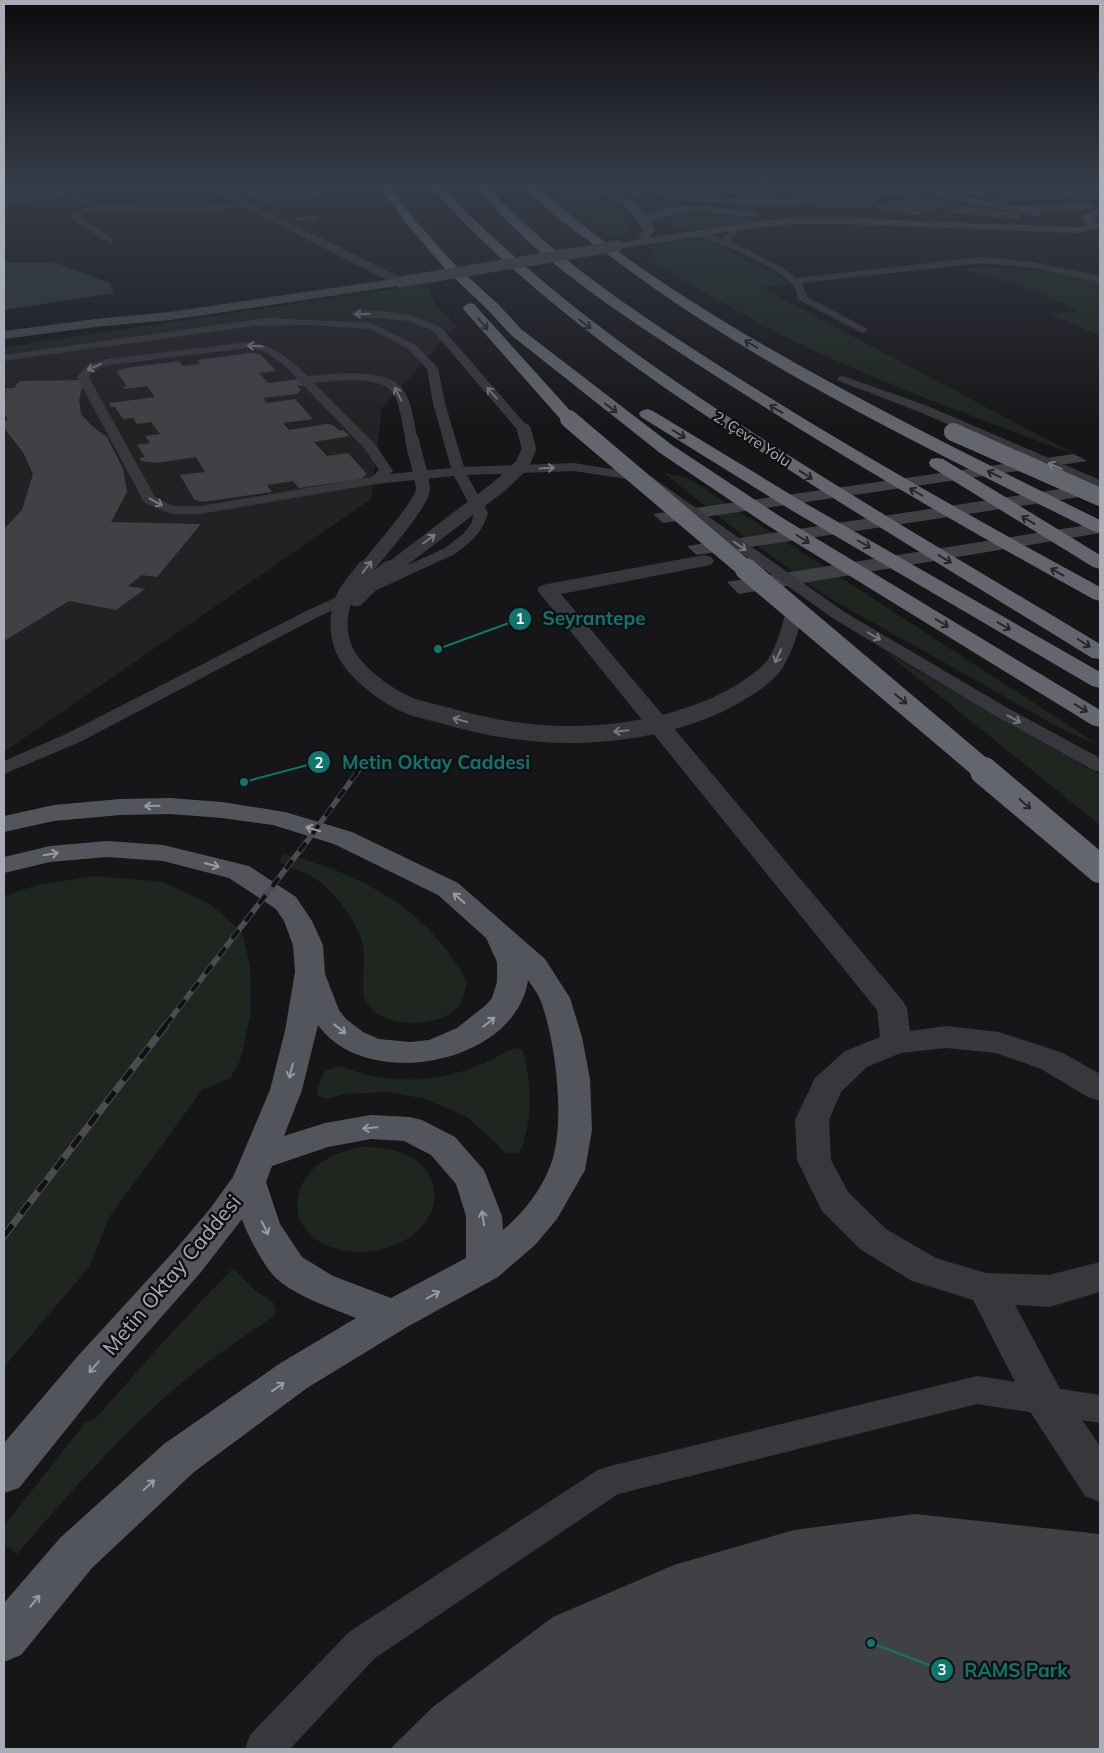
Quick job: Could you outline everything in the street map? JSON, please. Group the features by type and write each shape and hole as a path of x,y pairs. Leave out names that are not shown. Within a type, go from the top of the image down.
{"highway":[{"path":"440,266 444,278 450,284"},
{"path":"450,266 516,332 666,449 834,558 1100,720"},
{"name":"2. Çevre Yolu","path":"514,266 583,323 714,415 843,498 1100,654"},
{"path":"567,266 636,317 694,356 839,447 1100,595"},
{"path":"631,266 659,287 793,369 960,458 1100,526"},
{"path":"659,287 725,315 763,335"},
{"path":"460,297 544,393 570,419 1100,869"},
{"path":"494,308 616,394 732,467 1100,681"},
{"path":"793,369 819,390 1100,563"},
{"path":"827,370 904,411 1100,498"}],"main road":[{"path":"4,824 54,813 130,806 170,806 276,818 343,838 448,889 534,966 555,998 566,1037 574,1079 575,1130 567,1170 544,1209 522,1235 486,1266 393,1316 293,1376 179,1458 76,1553 4,1638"},
{"name":"Metin Oktay Caddesi","path":"4,865 50,854 107,849 163,853 239,872 286,903 298,921 308,945 310,972 301,1031 286,1090 254,1170 222,1220 188,1261 91,1369 4,1474"},
{"path":"310,972 322,1007 334,1026 354,1040 376,1049 398,1054 425,1052 452,1045 472,1035 498,1014 511,992 514,964 495,930"},
{"path":"393,1316 320,1287 289,1268 263,1228 254,1170 325,1135 371,1126 410,1129 443,1146 472,1179 484,1216 486,1266"}],"street":[{"path":"368,266 400,282"},
{"path":"4,341 498,266"},
{"path":"4,335 95,323 170,316"},
{"path":"704,561 546,590 892,1008 896,1043"},
{"path":"1100,1089 1052,1061 999,1043 946,1037 896,1043 856,1060 827,1086 812,1120 814,1160 835,1201 873,1239 925,1270 986,1288 1049,1291 1100,1277"},
{"path":"986,1288 1045,1400 1100,1482"}],"lane":[{"path":"772,266 796,281 800,286 802,298 862,330"},
{"path":"796,281 931,266"},
{"path":"1037,266 1100,279"},
{"path":"4,358 301,316 378,314 411,318 437,329 524,430 529,449 522,466 501,485 370,584 339,616"},
{"path":"4,768 73,738 312,614 428,563 450,551 468,537 478,525 481,513 459,472 439,404 432,368 412,347 372,326 310,322 254,324"},
{"path":"376,480 386,471 370,447 274,350 264,346 249,345 107,362 92,366 83,377 150,500 171,510 200,510 376,480 459,472 574,467 644,478 840,616 1100,766"},
{"path":"305,380 347,377 374,379 392,384 399,392 423,491 415,509 394,532 346,594 339,616 339,636 344,651 355,667 378,687 410,706 474,724 538,734 588,734 634,730 690,717 740,695 774,664 788,635 795,610"},
{"path":"843,379 921,408 1100,485"},
{"path":"264,1749 362,1646 610,1481 977,1390 1100,1409"}],"shaded area":[{"path":"4,266 64,266 109,283 115,293 4,310"},
{"path":"659,266 758,266 791,283 760,287 1076,455 914,394 851,367 798,343"},
{"path":"985,267 1100,276 1100,336 1050,314 1077,311 1077,309 1022,286 961,269"},
{"path":"426,284 436,306 456,326 382,408 371,499 4,752 4,348"},
{"path":"426,284 436,306 456,326 417,315 385,309 319,308 4,352 4,348 38,342"},
{"path":"664,473 688,478 1100,746 1060,728 826,596 737,531"},
{"path":"884,651 1100,775 1100,825"},
{"path":"283,854 339,871 365,883 413,915 433,934 452,957 467,982 460,1005 449,1014 425,1022 399,1022 376,1013 368,1005 363,993 364,952 354,923 342,904 320,882 305,873 279,862"},
{"path":"94,876 163,882 210,904 242,932 250,965 251,1013 240,1061 230,1078 202,1090 110,1216 89,1267 4,1367 4,896 37,885"},
{"path":"517,1048 523,1050 528,1075 530,1102 527,1128 519,1153 505,1153 467,1117 426,1099 389,1092 344,1094 328,1099 320,1097 317,1092 324,1071 341,1066 377,1077 396,1079 434,1078 471,1068"},
{"path":"361,1147 394,1150 413,1158 428,1173 433,1184 434,1200 432,1210 414,1234 400,1243 386,1248 354,1252 324,1244 312,1236 299,1216 297,1204 304,1181 311,1171 331,1157"},
{"path":"233,1268 256,1291 273,1302 276,1312 274,1316 204,1365 164,1398 88,1473 17,1554 4,1545 4,1526 85,1423 96,1418 163,1342"}],"building":[{"path":"250,353 260,354 276,371 259,373 268,383 299,379 305,385 297,386 301,390 297,394 263,398 267,403 295,399 313,419 283,423 289,430 326,424 333,425 340,431 343,430 350,436 314,442 327,456 348,453 367,474 361,479 299,488 293,481 267,485 272,492 202,502 194,499 180,475 205,472 196,457 156,463 141,461 139,458 145,457 137,445 150,443 145,436 160,434 151,422 137,424 133,418 123,419 115,407 111,407 109,403 155,397 147,386 125,389 123,387 127,386 116,371 179,361 183,366 200,364 197,360"},
{"path":"84,380 79,400 81,414 92,426 107,437 123,469 127,492 111,522 201,524 157,577 142,575 128,586 145,589 116,610 69,601 4,641 4,529 22,510 33,474 23,452 4,428 4,421 8,420 4,412 6,388 14,388 19,381"},
{"path":"1074,454 1087,461 663,523 653,514"},
{"path":"1100,483 1100,494 697,555 687,546"},
{"path":"1100,523 1100,533 739,594 727,582"},
{"path":"915,1514 1100,1534 1100,1749 390,1749 434,1706 553,1617 674,1565 794,1530"}],"railway":[{"path":"357,772 366,760"},
{"path":"165,1026 308,840 358,771"},
{"path":"4,1236 166,1025"}],"place":[{"name":"Seyrantepe","path":"438,649"},
{"name":"Metin Oktay Caddesi","path":"244,782"},
{"name":"RAMS Park","path":"871,1643"}]}
